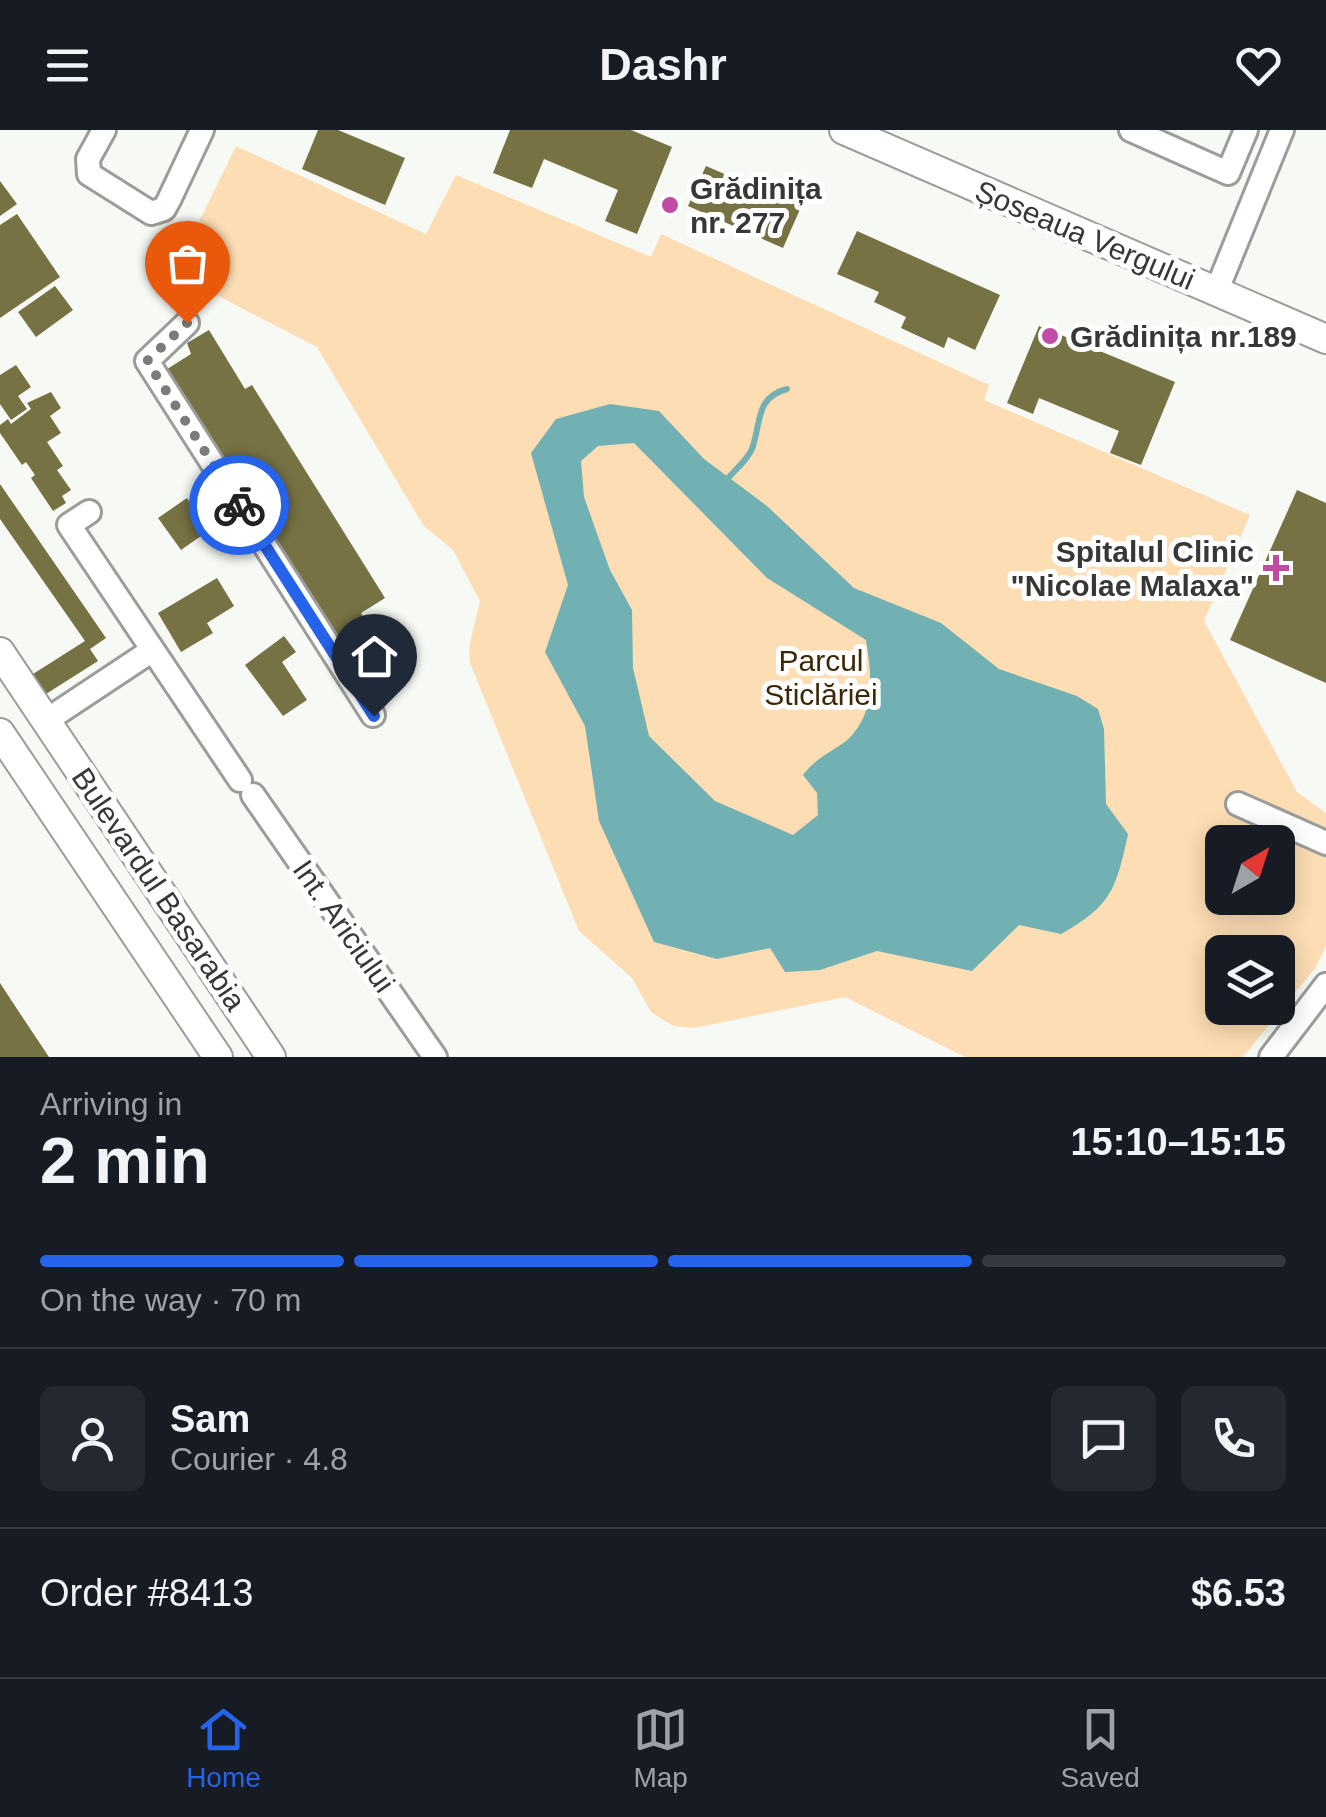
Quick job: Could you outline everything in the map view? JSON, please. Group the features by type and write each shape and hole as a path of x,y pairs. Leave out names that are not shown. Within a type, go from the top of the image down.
{"main road":[{"name":"Șoseaua Vergului","path":"852,132 1326,339"},
{"name":"Bulevardul Basarabia","path":"0,652 271,1057"},
{"name":"Bulevardul Basarabia","path":"0,733 218,1057"}],"street":[{"path":"104,130 88,160 89,174 151,213 164,208 170,200 202,130"},
{"path":"1146,133 1228,172 1246,130"},
{"path":"1216,292 1282,130"},
{"path":"187,323 147,361 374,716"},
{"path":"47,720 151,651 69,525 89,512"},
{"name":"Int. Ariciului","path":"151,651 435,1057"},
{"path":"1238,804 1326,843"},
{"path":"1271,1057 1326,985"}],"green space":[{"name":"Parcul Sticlăriei","path":"236,146 426,234 456,175 651,257 661,234 989,385 984,400 1250,515 1204,621 1297,792 1326,813 1326,946 1316,967 1295,993 1295,935 1205,935 1205,1025 1269,1025 1243,1057 965,1057 845,997 694,1028 673,1026 651,1012 632,978 579,931 470,663 469,647 480,601 453,550 423,525 317,347 174,273"}],"water":[{"path":"610,404 659,411 704,459 767,506 854,588 941,623 999,669 1077,696 1098,709 1104,729 1106,804 1128,834 1115,883 1101,905 1061,934 1019,925 972,971 877,951 820,970 785,972 770,948 717,959 654,942 599,821 585,726 545,652 568,585 531,453 556,419","holes":["634,443 767,578 866,640 869,664 869,701 865,712 848,739 803,775 817,793 818,815 793,835 715,801 649,736 633,668 632,610 610,570 584,497 581,461 598,446"]}],"building":[{"path":"318,130 338,130 405,158 385,205 302,169"},
{"path":"510,130 631,130 672,147 637,234 605,221 618,190 544,159 532,188 493,173"},
{"path":"706,166 801,207 783,248 688,206"},
{"path":"0,181 17,204 0,216"},
{"path":"17,214 60,277 0,318 0,225"},
{"path":"857,231 1000,295 975,350 948,337 944,348 901,328 906,317 874,302 879,292 837,274"},
{"path":"55,286 73,310 36,337 18,312"},
{"path":"1039,326 1175,382 1141,465 1110,453 1119,431 1039,398 1033,414 1007,403"},
{"path":"209,330 245,389 252,385 385,598 361,613 388,657 365,671 350,647 339,654 164,371 191,354 187,343"},
{"path":"16,365 31,387 18,396 27,409 11,420 0,404 0,375"},
{"path":"51,392 61,408 50,416 61,433 47,442 63,466 57,470 71,490 62,496 66,503 53,511 31,478 35,475 26,462 22,465 0,433 0,425 8,419 11,424 31,409 27,403"},
{"path":"0,484 106,638 90,649 98,661 46,694 33,674 85,641 0,519"},
{"path":"1297,490 1326,503 1326,683 1230,640"},
{"path":"187,498 208,531 181,550 158,518"},
{"path":"217,578 234,606 207,623 213,633 181,652 158,613"},
{"path":"284,636 296,652 282,662 307,700 283,716 245,665"},
{"path":"0,983 21,1015 49,1057 0,1057"}],"waterway":[{"path":"729,477 751,450 765,404 787,389"}],"way so far":[{"path":"187,323 147,361 239,505"}],"place":[{"name":"Grădinița nr. 277","path":"670,205"},
{"name":"Grădinița nr.189","path":"1050,336"},
{"name":"Spitalul Clinic \"Nicolae Malaxa\"","path":"1276,568"}],"route":[{"path":"239,505 374,716"}]}
